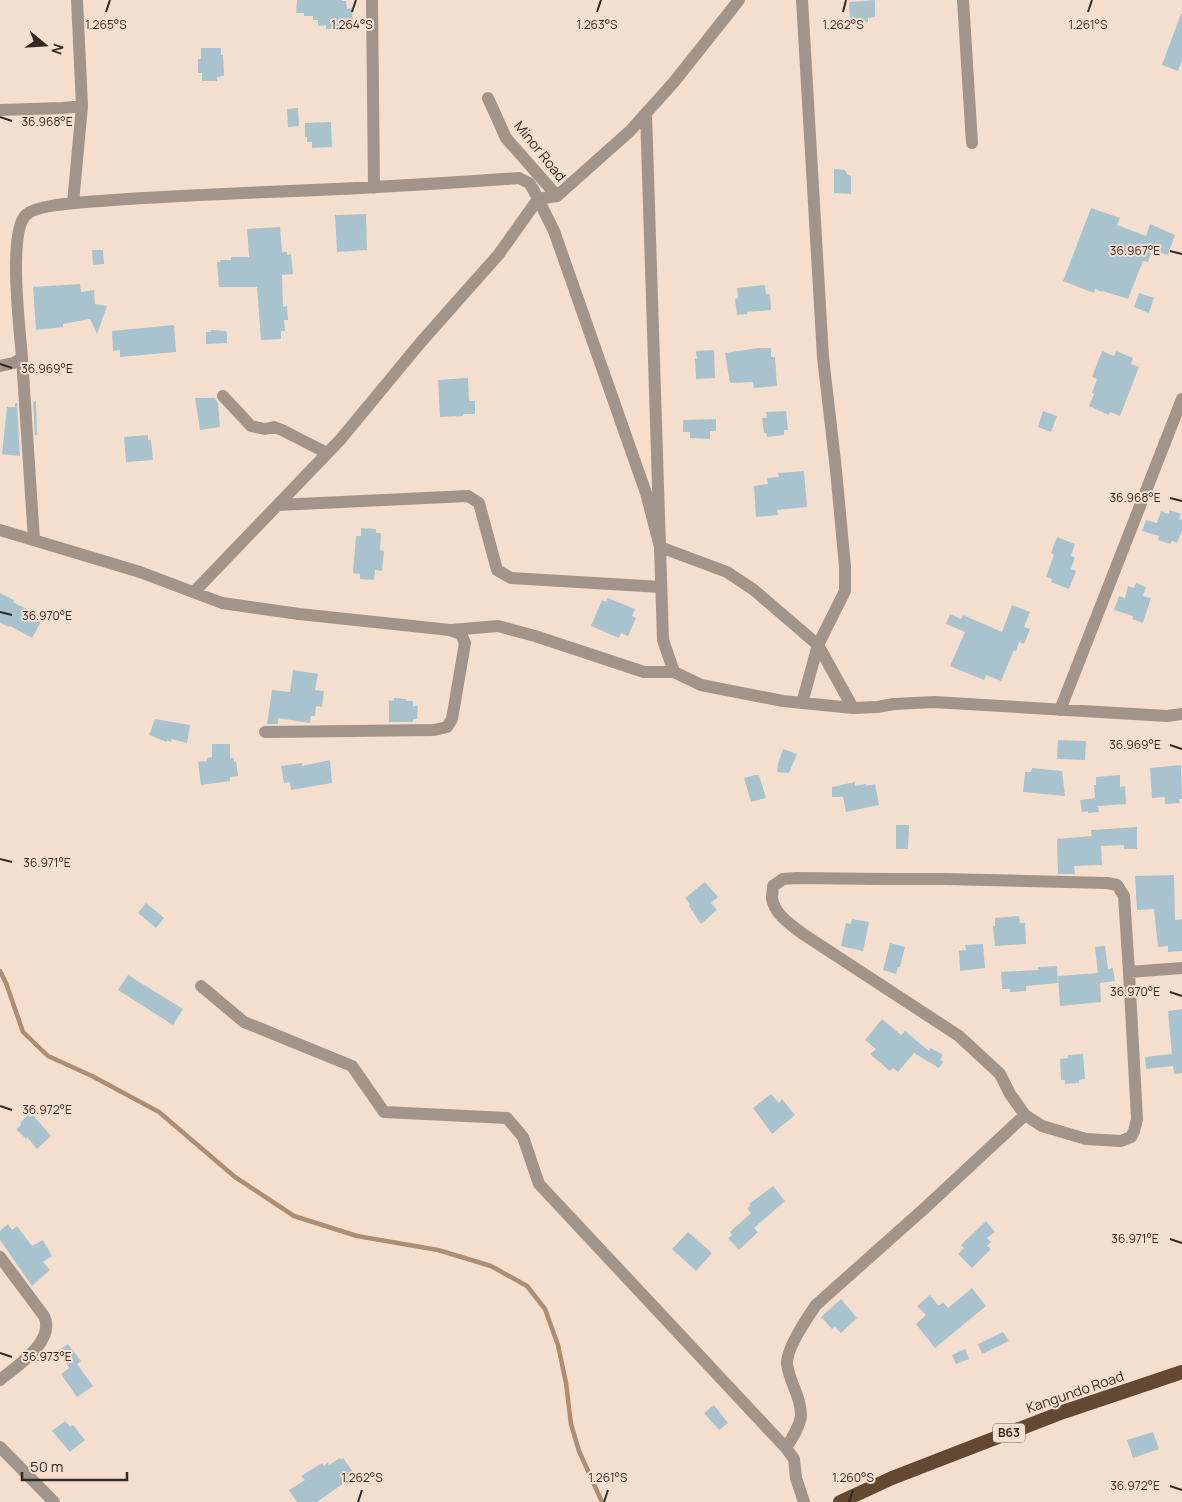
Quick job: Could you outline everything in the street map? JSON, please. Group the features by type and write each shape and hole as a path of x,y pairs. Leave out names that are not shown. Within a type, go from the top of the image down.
{"highway":[{"name":"Kangundo Road","path":"840,1502 892,1478 1063,1412 1182,1372"}],"street":[{"path":"73,203 82,106 77,0"},
{"path":"372,0 374,188"},
{"path":"194,592 340,440 421,342 499,254 538,198 557,196 630,131 674,82 739,0"},
{"path":"802,0 823,357 845,567 845,591 818,645 802,703"},
{"path":"964,0 972,144"},
{"name":"Minor Road","path":"488,98 506,138 557,196"},
{"path":"0,110 82,106"},
{"path":"646,113 663,640 674,672"},
{"path":"34,540 16,262 18,237 25,216 34,210 73,203 138,198 374,188 519,178 529,183 554,231 646,493 660,547"},
{"path":"0,366 14,363 22,358"},
{"path":"223,396 250,426 282,430 327,453"},
{"path":"1060,710 1182,399"},
{"path":"278,505 468,496 479,503 497,570 511,578 661,587"},
{"path":"0,530 140,572 222,603 299,614 450,630 498,626 535,636 644,672 674,672 701,685 783,701 853,708 934,702 1167,716 1182,714"},
{"path":"660,547 728,572 754,590 818,645 853,708"},
{"path":"266,732 434,730 447,727 452,719 465,643 461,634 450,630"},
{"path":"783,878 1108,883 1117,886 1124,896 1129,972 1137,1119 1134,1131 1131,1137 1121,1141 1086,1139 1042,1126 1025,1114 1010,1094 1000,1074 959,1036 786,921 772,899 773,886 783,878"},
{"path":"1129,972 1182,968"},
{"path":"201,986 244,1022 352,1066 384,1112 507,1118 523,1137 539,1184 786,1448 794,1459 796,1478 804,1502"},
{"path":"786,1448 800,1426 802,1414 801,1404 792,1383 787,1364 788,1356 791,1346 816,1305 1025,1114"},
{"path":"0,1257 44,1316 47,1327 41,1343 0,1380"},
{"path":"0,1447 54,1502"}],"building":[{"path":"297,0 346,1 347,9 352,8 353,28 326,29 326,25 318,26 318,20 313,20 313,16 304,16 304,13 296,13"},
{"path":"875,0 875,17 868,18 868,22 850,23 849,2"},
{"path":"1181,14 1182,61 1178,71 1162,65"},
{"path":"201,48 221,48 224,76 217,77 217,81 202,81 202,73 198,73 198,59 201,59"},
{"path":"298,108 299,126 288,127 287,109"},
{"path":"331,122 332,147 312,148 312,142 307,142 307,137 305,137 305,123"},
{"path":"834,169 845,170 851,176 851,194 834,193"},
{"path":"1091,208 1120,218 1117,225 1146,236 1150,224 1175,235 1168,255 1152,250 1148,262 1143,261 1128,299 1095,289 1094,293 1063,281"},
{"path":"366,214 367,250 337,252 335,215"},
{"path":"280,227 282,252 287,252 287,255 291,254 293,274 282,275 283,307 287,306 288,320 284,320 285,331 281,331 281,339 261,340 257,287 219,287 217,262 220,262 220,260 231,260 231,257 249,257 247,229"},
{"path":"92,250 103,250 104,264 93,265"},
{"path":"80,284 81,292 94,290 95,304 107,306 97,334 90,319 63,324 63,327 36,330 33,287"},
{"path":"765,285 766,294 770,294 771,310 747,312 747,314 737,315 735,299 738,298 737,288"},
{"path":"1139,293 1154,298 1149,313 1134,307"},
{"path":"174,325 176,352 120,357 120,350 113,351 112,331"},
{"path":"211,330 225,331 227,333 227,343 206,344 206,332 211,332"},
{"path":"771,348 771,357 775,357 777,386 754,388 753,382 730,383 725,353"},
{"path":"714,350 715,378 696,379 696,351"},
{"path":"1102,351 1114,356 1116,351 1133,358 1131,364 1139,367 1120,416 1110,412 1109,415 1089,406 1097,379 1092,377"},
{"path":"468,378 469,401 475,401 475,414 440,417 438,380"},
{"path":"195,398 215,398 218,403 220,427 200,430"},
{"path":"36,401 37,435 35,435 33,402"},
{"path":"15,403 17,403 20,456 2,454 7,407 15,407"},
{"path":"786,411 788,430 784,430 784,435 767,437 766,433 764,433 762,418 767,418 766,412"},
{"path":"1043,411 1057,416 1051,432 1038,427"},
{"path":"716,419 716,431 710,431 710,439 690,438 690,432 683,432 683,420"},
{"path":"148,435 148,440 151,440 153,460 126,462 124,437"},
{"path":"804,471 807,507 777,510 778,515 756,517 754,486 768,484 767,478 779,477 778,473"},
{"path":"1170,510 1181,514 1179,519 1182,520 1182,530 1177,543 1172,541 1170,544 1158,540 1159,536 1142,531 1146,520 1157,523 1161,511 1168,514"},
{"path":"361,528 376,529 376,533 381,533 380,550 384,551 382,571 375,570 374,580 360,579 360,574 353,573 356,536 361,536"},
{"path":"1057,537 1075,544 1071,556 1075,557 1071,569 1076,571 1069,589 1051,582 1052,579 1046,577 1054,555 1051,553"},
{"path":"1136,583 1146,587 1143,596 1151,598 1143,623 1132,619 1133,616 1114,610 1119,596 1125,598 1128,586 1134,588"},
{"path":"0,593 43,618 32,638 10,626 0,623"},
{"path":"608,598 635,609 632,616 636,618 628,636 621,633 619,638 591,626 602,600 606,602"},
{"path":"1012,605 1030,612 1024,627 1030,629 1024,644 1019,642 1016,651 1014,650 1001,681 986,675 984,680 950,666 965,632 946,624 950,614 961,619 963,615 1002,632"},
{"path":"293,670 318,674 315,690 324,691 322,707 316,706 315,716 311,716 310,723 278,718 278,724 267,724 272,690 290,692"},
{"path":"394,698 413,701 413,706 418,706 417,719 413,719 413,722 389,722 389,700 394,701"},
{"path":"155,719 190,725 187,743 172,739 171,742 167,740 167,742 149,735"},
{"path":"1058,740 1086,741 1085,760 1057,759"},
{"path":"212,744 230,744 230,758 234,758 234,762 236,761 238,776 230,777 230,781 201,785 198,762 207,761 207,758 212,757"},
{"path":"783,749 797,754 789,773 777,772"},
{"path":"330,760 332,783 291,790 290,782 284,783 281,766 302,763 302,766"},
{"path":"1181,765 1182,799 1179,799 1180,803 1165,804 1165,797 1152,798 1150,768"},
{"path":"1032,768 1062,771 1065,796 1023,792 1025,772 1031,772"},
{"path":"759,775 766,798 751,802 744,778"},
{"path":"1120,775 1120,787 1125,786 1126,804 1098,806 1099,812 1082,812 1080,800 1095,798 1094,785 1096,785 1096,777"},
{"path":"855,782 855,786 875,784 879,805 846,812 843,797 832,797 832,787"},
{"path":"896,825 909,825 908,849 896,849"},
{"path":"1137,827 1137,849 1124,849 1124,845 1101,846 1102,865 1074,866 1075,874 1058,874 1057,839 1092,836 1091,830"},
{"path":"1174,875 1175,920 1182,919 1182,951 1168,952 1168,946 1158,947 1154,909 1137,910 1135,876"},
{"path":"705,882 718,897 711,903 717,910 701,924 685,898"},
{"path":"146,903 164,918 156,928 138,913"},
{"path":"1019,916 1020,923 1025,923 1026,944 995,946 993,926 995,926 995,918"},
{"path":"852,919 869,922 863,951 841,946 846,923 851,924"},
{"path":"890,943 905,947 900,967 898,967 896,974 883,970"},
{"path":"983,944 985,968 960,971 959,951 966,950 965,945"},
{"path":"1105,946 1108,969 1113,968 1115,981 1100,983 1101,1002 1060,1006 1058,976 1098,973 1095,947"},
{"path":"1057,966 1058,983 1026,986 1026,991 1010,992 1010,989 1002,989 1001,972 1038,970 1038,967"},
{"path":"128,975 183,1009 173,1025 118,990"},
{"path":"1182,1009 1182,1073 1174,1074 1173,1066 1146,1069 1145,1057 1172,1054 1168,1011"},
{"path":"882,1019 901,1035 905,1031 929,1051 931,1048 943,1055 940,1060 943,1062 939,1068 914,1053 898,1072 893,1068 890,1071 870,1054 876,1049 865,1040"},
{"path":"1083,1054 1085,1079 1079,1080 1079,1083 1065,1084 1065,1080 1061,1080 1060,1059 1068,1058 1068,1055"},
{"path":"771,1094 779,1103 782,1099 795,1115 772,1134 753,1108"},
{"path":"28,1115 30,1117 33,1115 51,1136 37,1149 27,1137 26,1139 16,1129"},
{"path":"773,1186 785,1201 754,1228 758,1232 739,1250 728,1238 732,1235 730,1232 751,1213 747,1208 750,1206 749,1204"},
{"path":"986,1221 995,1232 987,1238 991,1242 987,1246 991,1249 972,1268 958,1254 964,1248 961,1245"},
{"path":"8,1224 12,1230 17,1226 32,1246 43,1240 52,1256 43,1262 50,1270 32,1286 0,1240 0,1231"},
{"path":"688,1232 712,1253 696,1271 672,1249"},
{"path":"972,1288 986,1306 935,1348 916,1324 926,1315 917,1306 930,1295 938,1305 943,1302 948,1308"},
{"path":"841,1299 857,1318 841,1333 835,1327 832,1329 821,1317"},
{"path":"1003,1332 1009,1341 982,1354 978,1344"},
{"path":"68,1344 81,1361 77,1364 93,1386 77,1397 61,1374 69,1368 59,1350"},
{"path":"965,1349 969,1359 956,1364 952,1355"},
{"path":"714,1405 728,1423 719,1430 704,1413"},
{"path":"65,1421 70,1427 73,1425 85,1440 70,1452 52,1431"},
{"path":"1153,1432 1159,1449 1133,1458 1127,1440"},
{"path":"340,1458 341,1460 343,1458 354,1473 348,1477 350,1479 317,1502 297,1502 289,1490 305,1480 301,1476 322,1463 324,1466 328,1462 329,1465"}],"waterway":[{"path":"0,971 23,1032 48,1056 92,1076 159,1112 235,1177 294,1216 357,1236 438,1250 491,1266 527,1286 545,1309 558,1345 566,1383 571,1424 579,1451 602,1502"}]}
